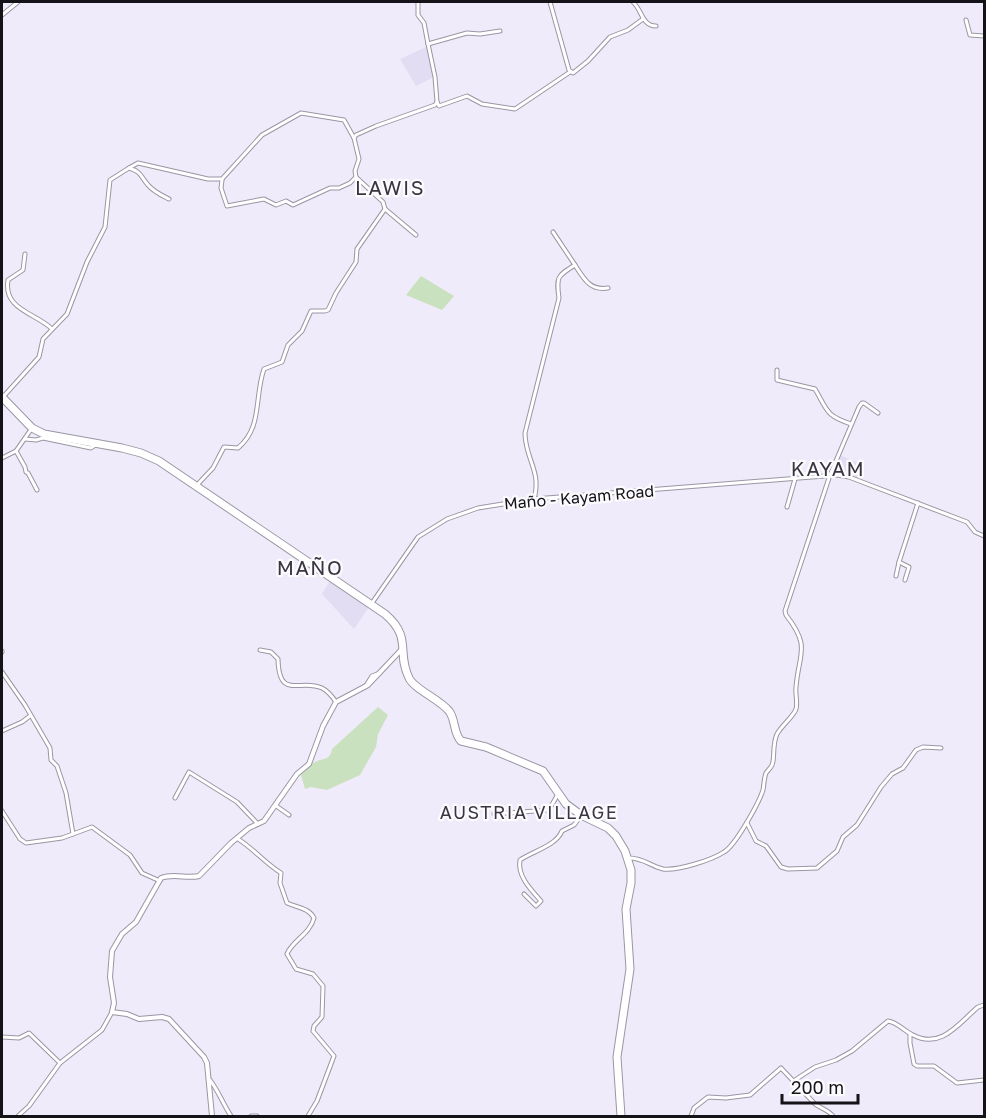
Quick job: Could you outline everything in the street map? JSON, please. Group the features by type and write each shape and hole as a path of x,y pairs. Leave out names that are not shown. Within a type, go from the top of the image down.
{"highway":[{"path":"2,398 32,428 44,434 122,448 151,456 371,605 393,621 399,629 404,646 404,663 411,681 434,696 448,710 456,734 461,741 486,747 540,769 549,777 566,804 581,815 608,828 621,844 631,870 632,883 626,909 630,969 617,1057 621,1116"}],"street":[{"path":"2,15 18,2"},
{"path":"418,2 418,15 424,23 439,106 467,96 482,104 515,109 570,72 573,73 579,69 610,37 628,30 643,19"},
{"path":"550,2 570,72"},
{"path":"633,2 639,8 643,19 650,26 656,26"},
{"path":"966,20 970,35 984,36"},
{"path":"428,44 466,33 500,32"},
{"path":"354,138 376,126 435,105 437,102"},
{"path":"356,177 339,188 330,188 293,205 286,201 276,205 264,199 227,206 221,188 222,179 262,135 301,112 344,120 354,138 359,159 355,171 356,177 383,202 385,208 416,235"},
{"path":"2,398 39,357 44,339 67,314 87,262 105,227 110,180 138,163 208,179 222,179"},
{"path":"129,168 139,172 156,192 170,199"},
{"path":"196,486 213,468 224,447 238,448 251,434 256,420 264,369 282,362 288,345 302,331 311,311 328,310 356,262 357,249 385,208"},
{"path":"553,232 591,286 599,289 608,288"},
{"path":"25,254 23,270 8,280 7,292 18,308 52,329"},
{"path":"534,499 537,478 528,453 525,433 559,298 557,280 560,274 575,265"},
{"path":"777,370 777,380 815,389 828,412 835,418 851,424"},
{"path":"627,858 645,860 666,869 686,866 725,852 747,822 762,791 767,770 773,764 776,737 784,722 797,707 795,688 796,673 802,656 801,641 799,633 785,611 830,475 851,424 861,403 878,413"},
{"path":"2,458 16,451 32,428"},
{"path":"25,438 36,441 43,438 92,448 97,444"},
{"path":"16,451 37,490"},
{"name":"Maño - Kayam Road","path":"371,605 423,533 447,519 470,511 534,499 830,475 849,477 967,522 975,531 984,536"},
{"path":"787,507 795,479"},
{"path":"896,576 898,562 918,503"},
{"path":"898,562 909,567 905,580"},
{"path":"18,1116 33,1100 60,1063 102,1029 112,1012 114,1003 110,976 112,951 122,934 136,922 160,880 167,876 199,876 223,850 264,820 297,774 309,764 323,726 336,702 365,687 404,646"},
{"path":"260,650 271,652 278,659 282,681 290,685 320,687 329,692 336,702"},
{"path":"2,672 50,748 51,760 57,766 62,779 73,834"},
{"path":"2,731 30,716"},
{"path":"747,822 756,841 766,846 781,867 788,869 817,868 835,854 843,837 857,825 881,787 892,774 903,768 916,750 923,747 942,748"},
{"path":"175,798 189,772 237,802 258,824"},
{"path":"494,814 549,810 559,793"},
{"path":"275,805 289,815"},
{"path":"2,811 26,843 62,838 92,827 130,855 142,873 160,880"},
{"path":"524,894 536,906 542,901 521,874 519,860 560,837 562,831 574,825 581,815"},
{"path":"238,839 281,873 280,883 287,903 305,909 314,918 310,927 289,948 287,954 296,969 314,974 323,986 322,1017 314,1026 313,1031 334,1056 317,1101 308,1116"},
{"path":"795,1080 816,1067 852,1051 888,1021 894,1022 910,1034 935,1040 946,1035 978,1007 984,1005"},
{"path":"112,1012 127,1014 139,1019 162,1017 169,1019 204,1057 210,1080 212,1116"},
{"path":"2,1037 19,1038 29,1033 60,1063"},
{"path":"910,1034 914,1064 917,1066 934,1066 957,1083 984,1080"},
{"path":"691,1116 694,1108 708,1096 726,1098 750,1095 767,1082 778,1069 784,1069 815,1104 820,1108 825,1108 833,1116"},
{"path":"210,1080 221,1095 223,1105 232,1116"},
{"path":"251,1116 256,1116"}],"shaded area":[{"path":"426,47 434,77 416,86 400,59"},
{"path":"840,455 865,466 858,478 832,473"},
{"path":"330,581 369,607 354,629 322,594"}],"green space":[{"path":"421,276 454,296 442,310 406,295"},
{"path":"378,707 388,715 378,734 376,747 360,775 327,790 311,787 305,789 301,775 313,763 328,757 332,749"}],"district":[{"name":"LAWIS","path":"390,188"},
{"name":"KAYAM","path":"828,469"},
{"name":"MAÑO","path":"310,568"},
{"name":"AUSTRIA VILLAGE","path":"529,813"}]}
